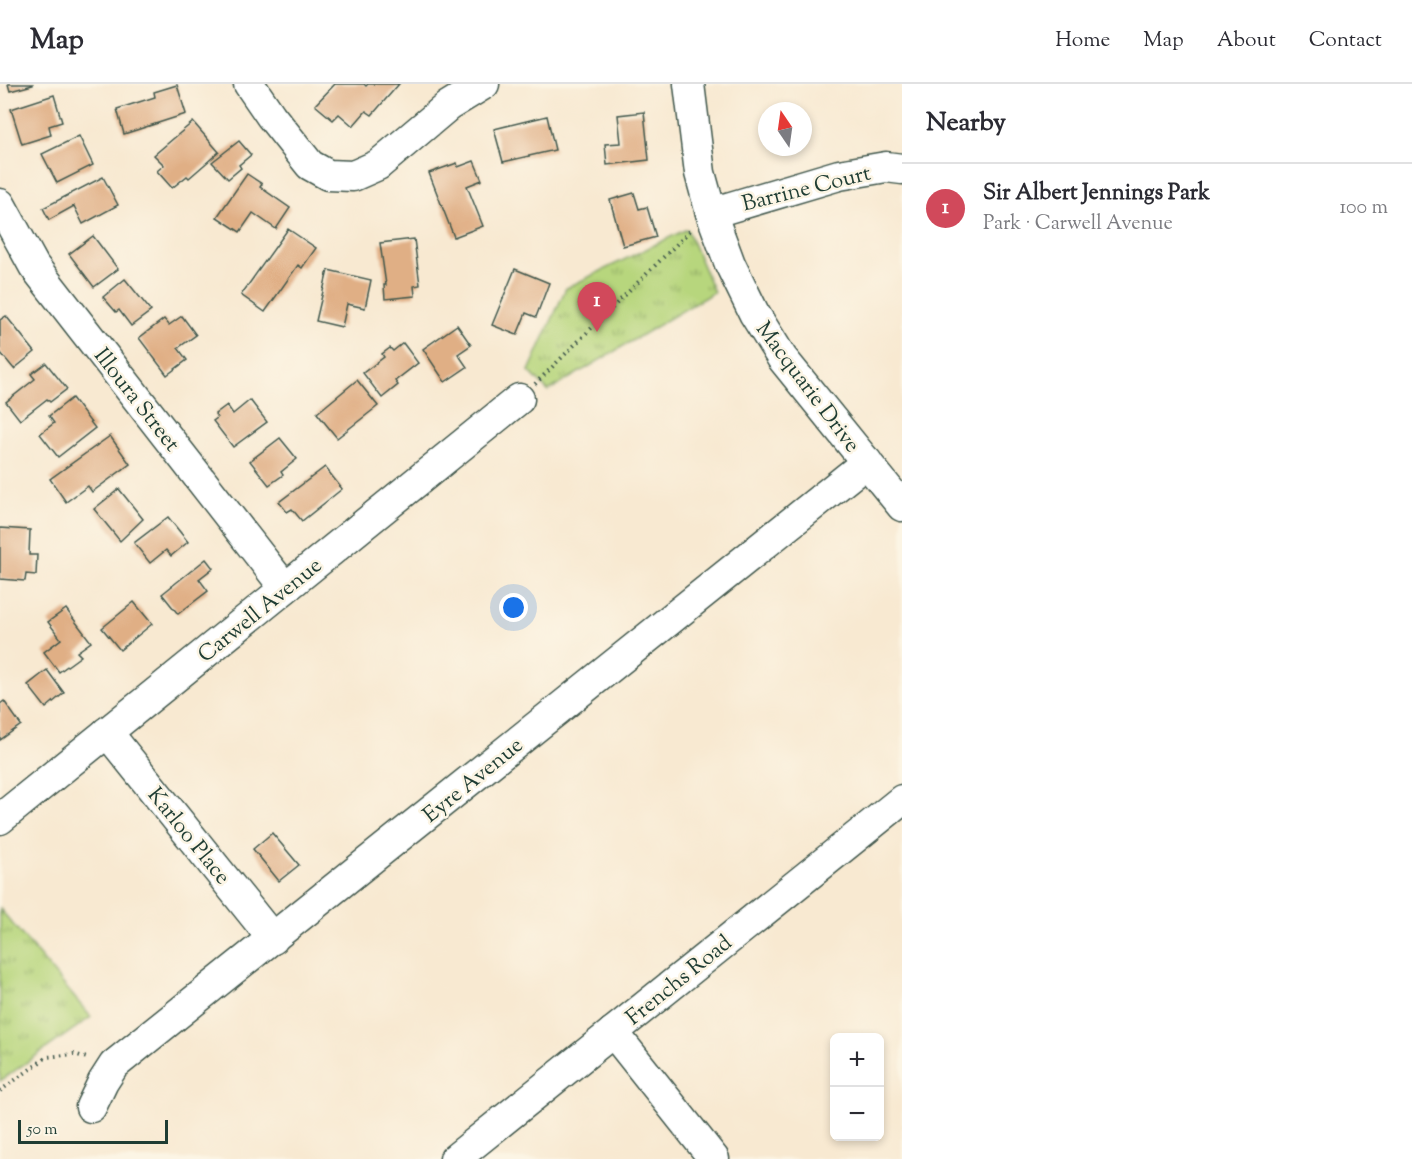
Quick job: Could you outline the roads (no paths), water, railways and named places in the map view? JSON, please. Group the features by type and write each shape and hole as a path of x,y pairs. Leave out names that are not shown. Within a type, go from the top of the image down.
{"street":[{"path":"249,84 310,165 328,175 353,176 378,165 448,106 484,84"},
{"name":"Macquarie Drive","path":"689,84 696,150 711,213 730,264 754,313 782,358 902,506"},
{"name":"Barrine Court","path":"711,213 839,175 886,167 902,169"},
{"name":"Illoura Street","path":"0,204 34,266 285,588"},
{"name":"Carwell Avenue","path":"0,819 519,399"},
{"name":"Eyre Avenue","path":"91,1107 114,1065 867,462"},
{"name":"Karloo Place","path":"107,732 273,939"},
{"name":"Frenchs Road","path":"455,1159 902,800"},
{"path":"613,1032 714,1159"}],"place":[{"name":"Sir Albert Jennings Park","path":"597,332"}]}
